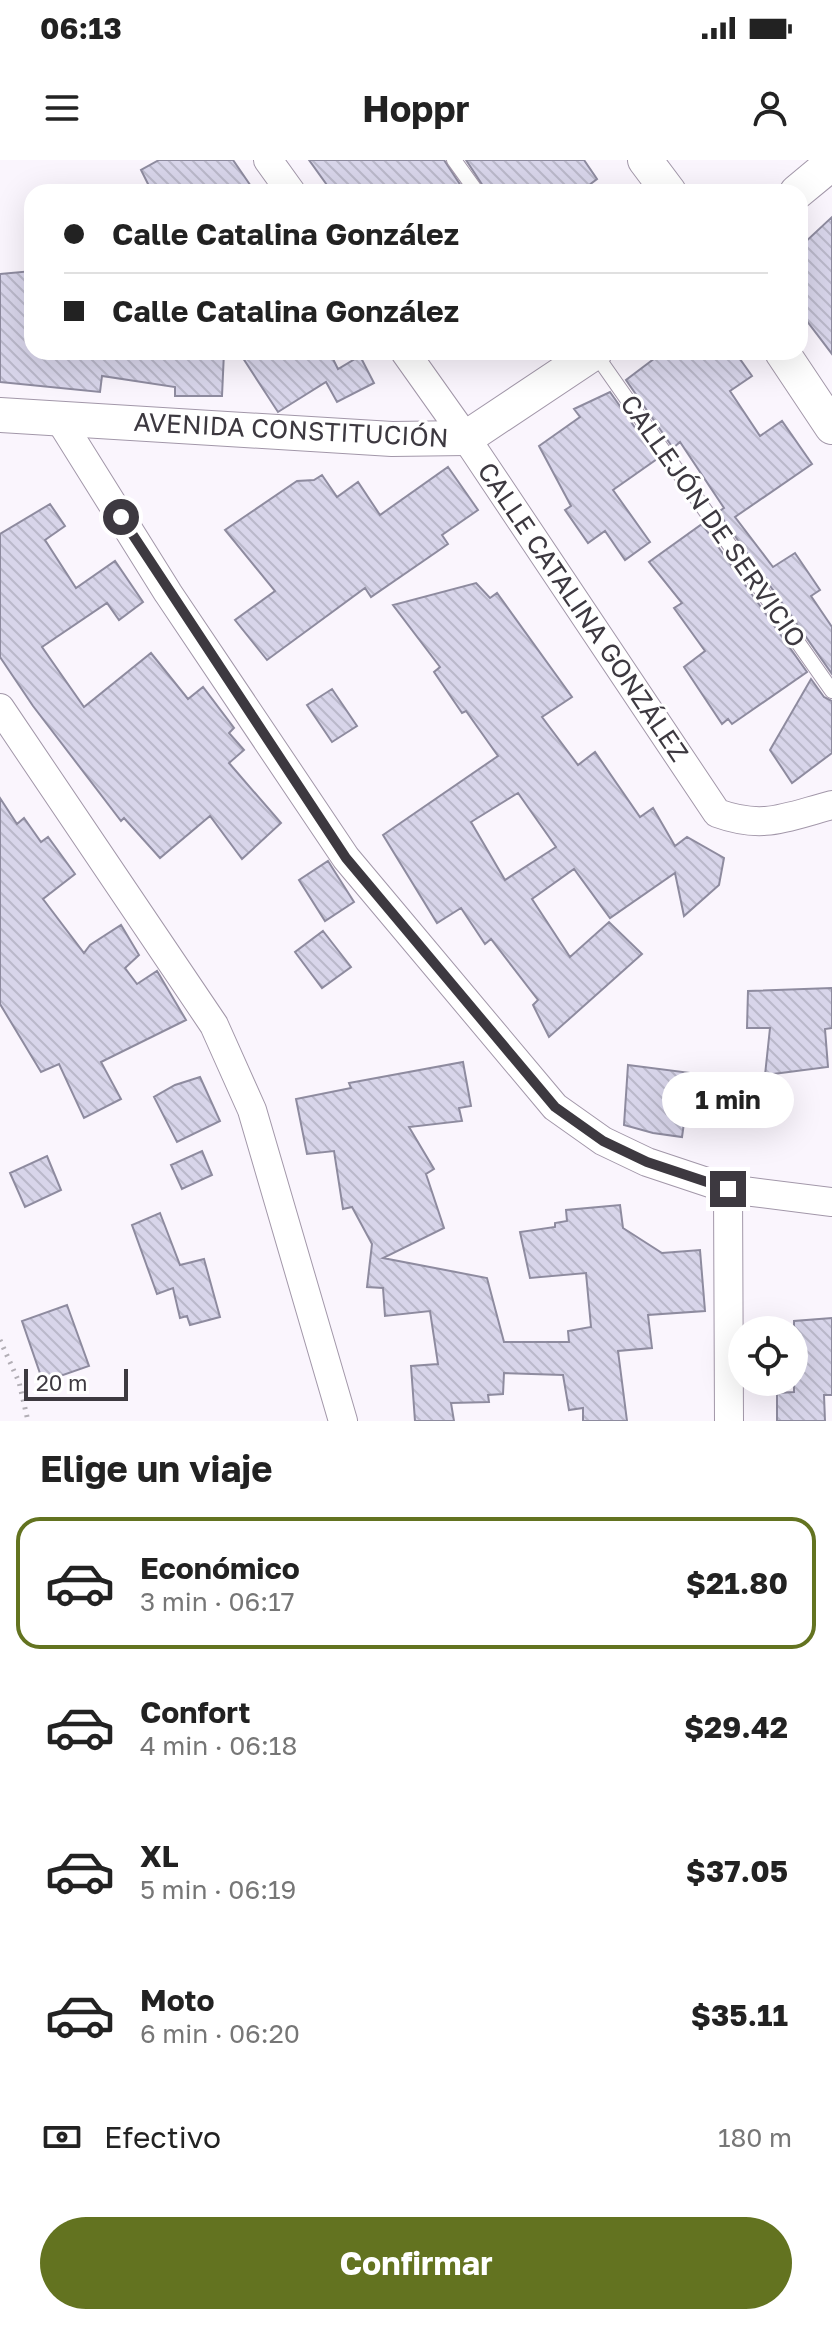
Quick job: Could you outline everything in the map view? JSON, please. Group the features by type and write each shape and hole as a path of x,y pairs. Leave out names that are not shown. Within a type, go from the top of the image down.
{"street":[{"path":"268,160 285,184"},
{"path":"645,160 663,184"},
{"path":"807,184 832,163"},
{"name":"CALLE CATALINA GONZÁLEZ","path":"411,360 717,813 741,822 761,824 832,805"},
{"name":"AVENIDA CONSTITUCIÓN","path":"0,415 392,439 466,438 582,360"},
{"path":"787,360 832,427"},
{"path":"58,417 168,593 346,858 555,1107 603,1141 647,1162 728,1189 832,1202"},
{"path":"0,708 214,1025 252,1110 343,1421"},
{"path":"728,1189 729,1421"}],"lane":[{"path":"454,160 471,184"},
{"name":"CALLEJÓN DE SERVICIO","path":"600,360 832,691"}],"path":[{"path":"0,1340 19,1382 28,1421"}],"building":[{"path":"159,160 233,160 250,184 148,184 141,170"},
{"path":"309,160 444,160 460,184 326,184"},
{"path":"466,160 584,160 597,179 590,184 482,184"},
{"path":"832,217 832,354 808,322 808,240"},
{"path":"24,272 24,360 224,360 222,396 175,396 175,387 102,376 100,392 0,382 0,274"},
{"path":"244,360 334,360 338,369 353,360 362,360 374,383 337,402 326,382 278,412"},
{"path":"652,360 741,360 752,376 730,391 760,436 782,421 812,464 735,517 773,567 795,553 820,590 811,596 832,627 832,674 718,512 724,508 680,442 673,448 626,380"},
{"path":"610,392 657,459 613,490 650,542 625,560 605,531 588,543 565,510 571,506 539,446 580,417 574,409"},
{"path":"448,467 478,510 442,535 448,544 371,597 365,588 267,660 235,620 275,591 225,530 297,481 314,480 322,475 337,497 358,482 380,515"},
{"path":"50,504 65,526 45,540 76,588 115,561 143,602 119,620 107,603 42,647 84,707 151,653 188,699 203,687 234,728 229,733 244,750 229,763 281,823 242,859 210,816 160,858 124,818 121,821 33,706 0,657 0,534"},
{"path":"702,524 807,672 732,724 728,719 722,724 684,667 705,651 674,608 682,603 649,562"},
{"path":"476,583 490,598 497,593 572,697 542,717 578,765 595,752 640,817 653,808 675,846 687,837 724,858 719,885 684,916 675,873 610,918 574,869 532,899 570,957 609,922 642,954 549,1037 533,1005 538,1000 491,939 485,944 461,908 437,923 383,835 498,756 466,711 462,713 434,672 440,667 393,605","holes":["518,793 556,847 505,880 471,822"]},
{"path":"811,679 824,697 832,701 832,753 792,783 770,750"},
{"path":"332,689 357,726 332,742 307,705"},
{"path":"0,798 17,824 24,818 41,842 48,837 75,874 43,899 84,953 90,945 121,925 139,955 125,968 137,984 157,971 186,1020 101,1062 121,1099 84,1118 59,1064 41,1072 0,1004"},
{"path":"328,861 354,902 325,921 299,880"},
{"path":"323,931 351,967 322,988 295,952"},
{"path":"832,988 832,1028 825,1029 828,1067 765,1075 770,1028 747,1028 748,991"},
{"path":"463,1062 471,1106 459,1108 462,1121 409,1127 434,1169 426,1174 444,1228 383,1258 487,1278 504,1342 569,1342 568,1331 591,1327 586,1273 530,1278 520,1232 555,1227 555,1223 567,1221 566,1210 620,1205 623,1228 662,1253 700,1250 705,1311 648,1315 652,1348 618,1351 627,1421 583,1421 583,1408 569,1410 563,1375 504,1373 503,1394 488,1395 489,1402 451,1403 454,1421 415,1421 411,1366 438,1364 430,1311 385,1316 383,1288 367,1287 372,1244 352,1207 343,1209 334,1151 307,1154 296,1099 351,1088 349,1083"},
{"path":"628,1065 691,1073 682,1137 624,1125"},
{"path":"200,1077 220,1121 177,1142 154,1097 175,1085"},
{"path":"202,1151 212,1175 182,1189 171,1165"},
{"path":"47,1156 61,1190 25,1207 10,1173"},
{"path":"160,1213 180,1265 204,1259 220,1317 190,1325 187,1316 180,1318 173,1288 157,1294 132,1225"},
{"path":"67,1305 89,1366 43,1382 22,1321"},
{"path":"832,1318 832,1395 824,1395 825,1421 777,1421 777,1396 808,1396 808,1320"}],"route":[{"path":"121,517 168,593 346,858 555,1107 603,1141 647,1162 728,1189"}]}
